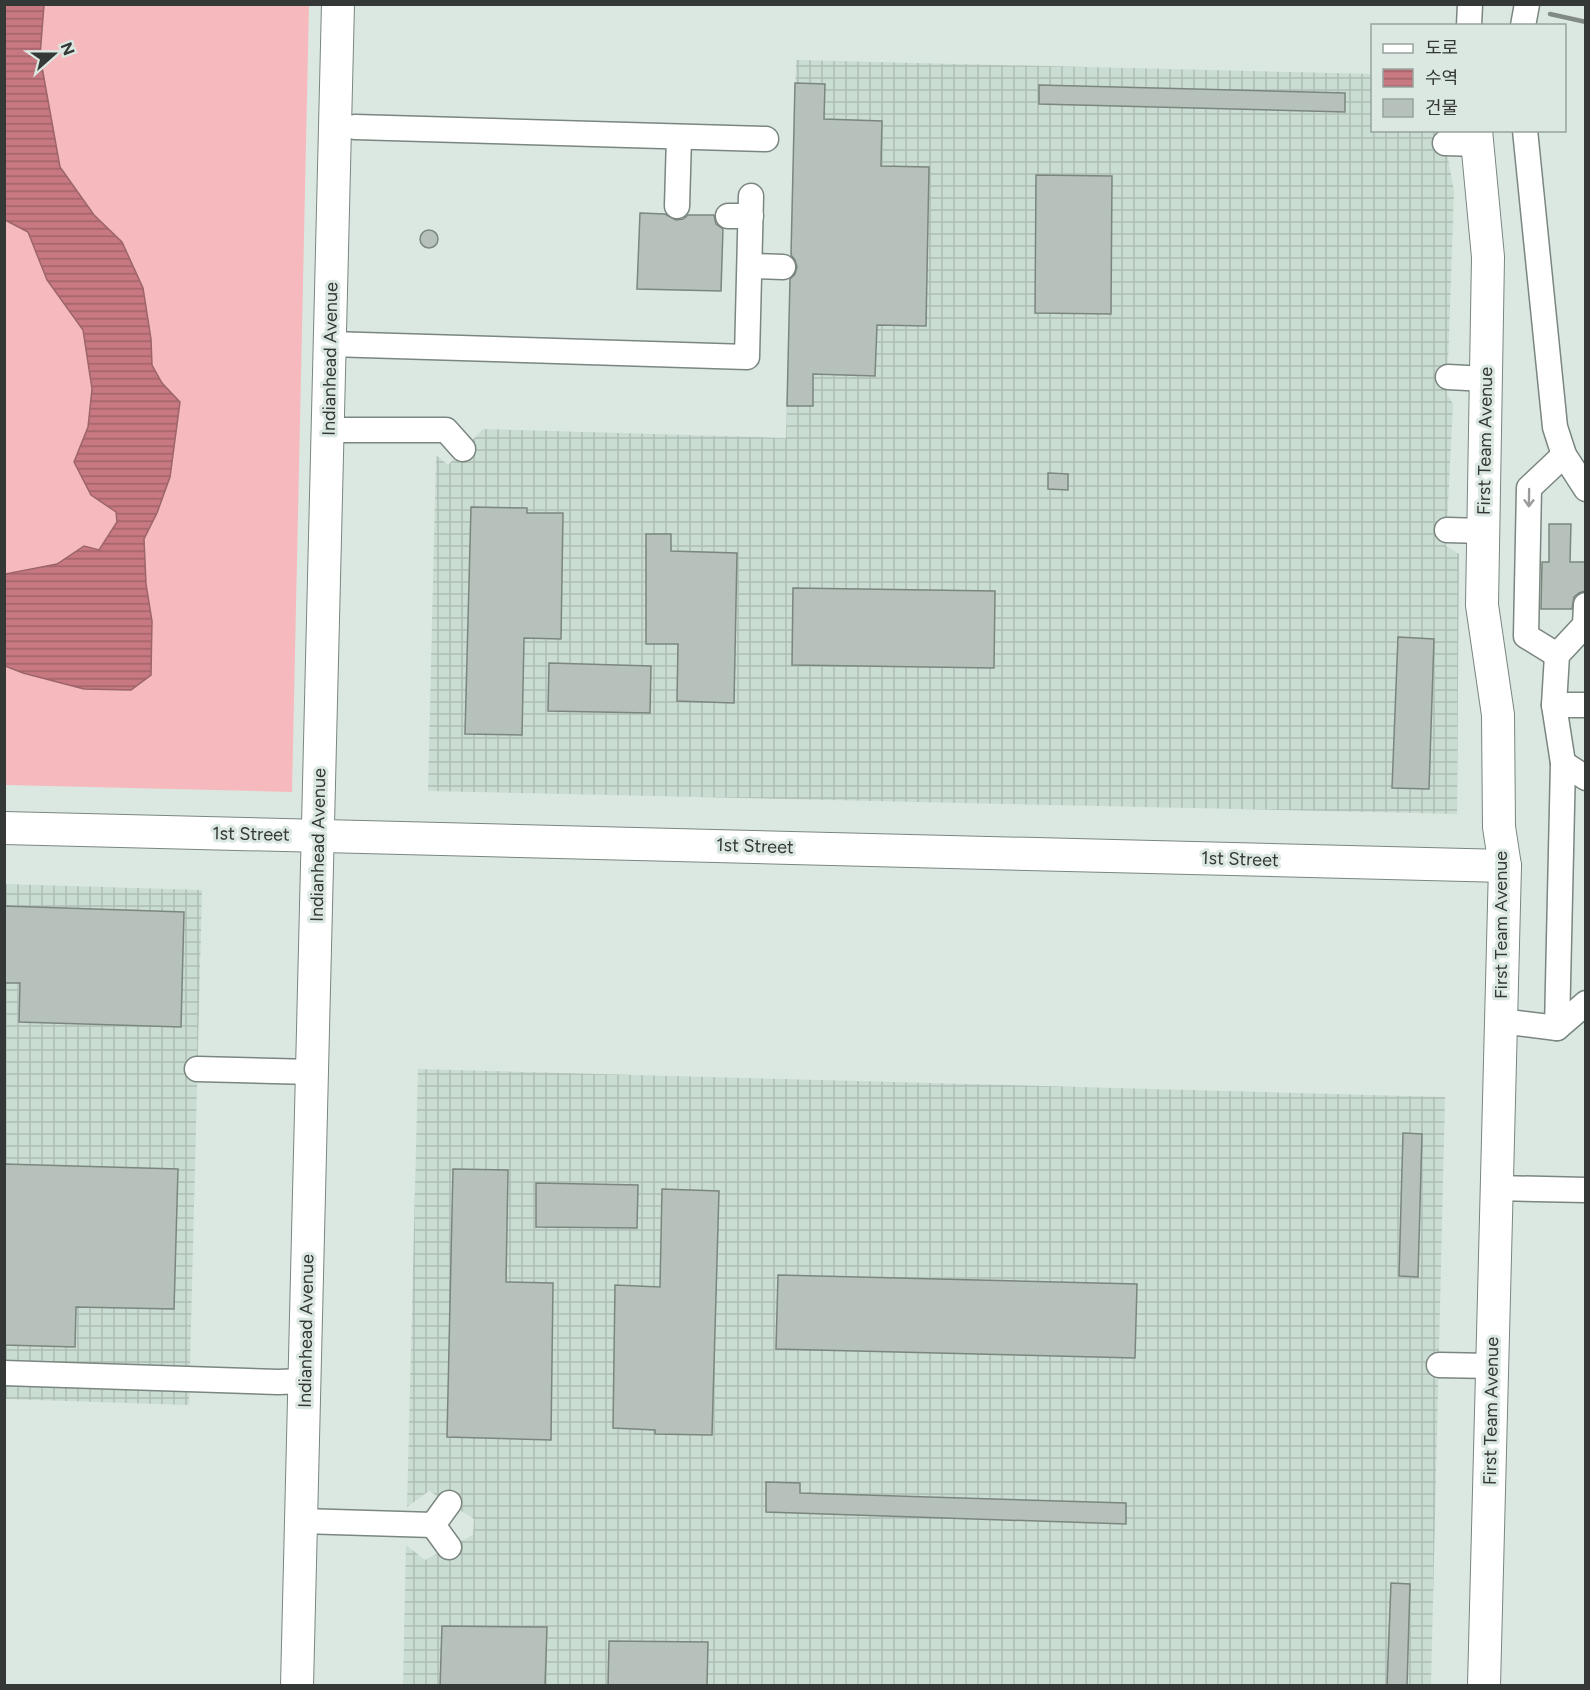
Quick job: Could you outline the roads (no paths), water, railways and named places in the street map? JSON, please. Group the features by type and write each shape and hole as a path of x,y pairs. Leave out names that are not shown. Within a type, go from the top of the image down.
{"main road":[{"name":"Indianhead Avenue","path":"297,1686 339,4"},
{"name":"First Team Avenue","path":"1477,137 1488,257 1482,606 1498,715 1499,827 1505,866 1484,1686"},
{"name":"1st Street","path":"4,828 1505,866"}],"lane":[{"path":"1469,24 1470,4"},
{"path":"1523,24 1527,4"},
{"path":"355,127 766,139"},
{"path":"1525,132 1555,427 1564,455 1586,489"},
{"path":"677,206 679,137"},
{"path":"1445,143 1477,137"},
{"path":"330,344 747,357 750,266 744,209"},
{"path":"750,266 783,267"},
{"path":"1448,377 1486,379"},
{"path":"328,430 446,430 463,449"},
{"path":"1557,655 1526,636 1529,488 1564,455"},
{"path":"1447,530 1483,531"},
{"path":"1557,1028 1563,763 1554,705 1557,655 1585,625 1586,604"},
{"path":"1554,705 1586,705"},
{"path":"1563,763 1586,778"},
{"path":"1500,1021 1557,1028 1586,1003"},
{"path":"197,1069 312,1072"},
{"path":"1496,1188 1586,1190"},
{"path":"1439,1365 1492,1366"},
{"path":"4,1373 305,1381"},
{"path":"433,1525 448,1503"},
{"path":"301,1521 433,1525"},
{"path":"433,1525 449,1548"}],"water":[{"path":"5,4 44,5 40,56 60,167 94,215 122,242 143,288 151,339 152,365 162,383 180,402 170,477 157,513 144,539 146,584 152,621 151,675 131,690 84,689 5,666 5,574 57,564 84,546 99,550 117,522 116,512 91,495 74,462 88,427 92,389 83,330 47,280 28,232 5,220"}],"railway":[{"path":"1550,14 1586,22"}]}
